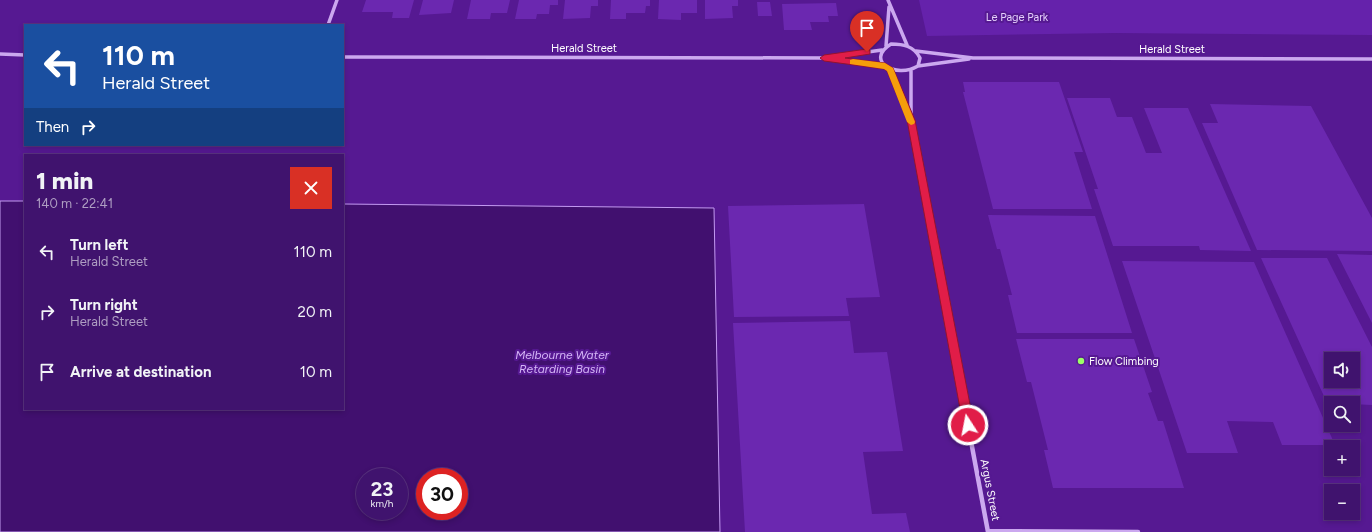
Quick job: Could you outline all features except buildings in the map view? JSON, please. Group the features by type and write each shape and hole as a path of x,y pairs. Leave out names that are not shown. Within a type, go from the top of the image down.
{"street":[{"path":"328,24 337,0"},
{"path":"886,46 889,6 888,0"},
{"path":"889,6 907,46"},
{"path":"896,44 907,46 916,51 920,58 918,66 911,71 901,72 891,70 885,66 880,58 882,50 886,46 896,44"},
{"name":"Herald Street","path":"824,58 882,50"},
{"name":"Herald Street","path":"916,51 973,58 1372,59"},
{"path":"0,54 24,55"},
{"name":"Herald Street","path":"344,57 824,58 885,66"},
{"name":"Herald Street","path":"918,66 973,58"},
{"name":"Argus Street","path":"891,70 911,120"},
{"name":"Argus Street","path":"911,71 911,120 988,532"},
{"path":"988,532 1138,532"}],"green space":[{"name":"Le Page Park","path":"919,0 1372,0 1372,35 1115,33 927,36"}],"water":[{"name":"Melbourne Water Retarding Basin","path":"0,201 24,201 24,410 344,410 344,204 714,208 720,532 0,532"}],"slow traffic":[{"path":"853,62 885,66 891,70 911,122"}],"place":[{"name":"Flow Climbing","path":"1081,361"}],"route":[{"path":"867,52 824,58 885,66 891,70 911,120 968,425"}]}
